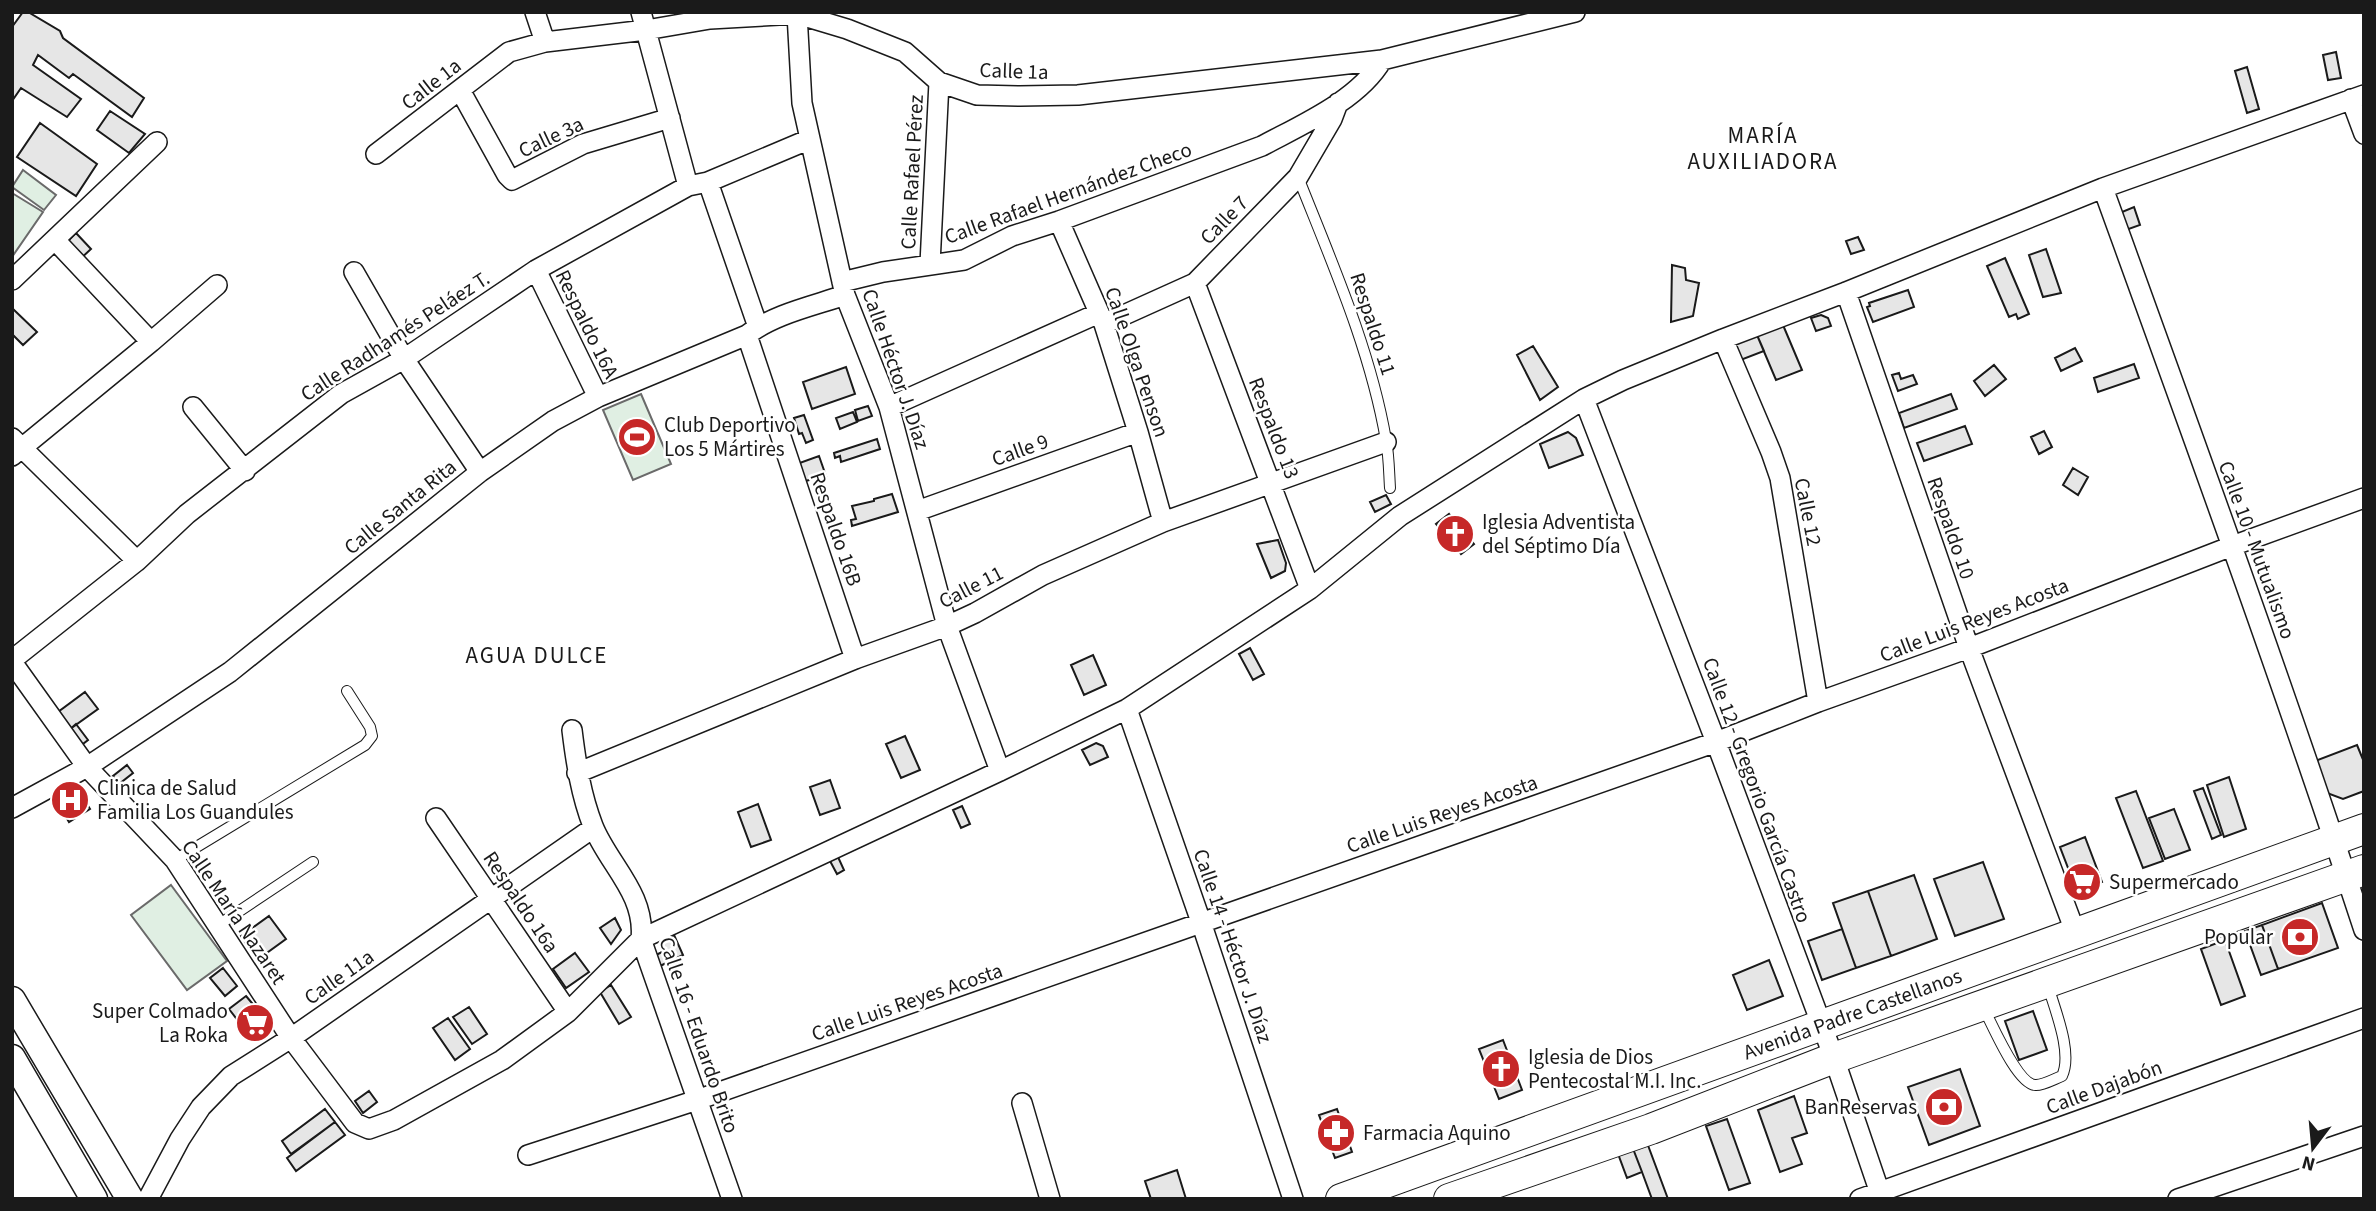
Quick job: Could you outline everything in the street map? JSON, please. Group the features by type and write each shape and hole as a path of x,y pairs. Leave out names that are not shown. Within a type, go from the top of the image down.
{"main road":[{"name":"Avenida Padre Castellanos","path":"1341,1199 2364,829"},
{"name":"Avenida Padre Castellanos","path":"1449,1199 1651,1129 1833,1058 2355,873"},
{"path":"12,1000 130,1199"},
{"path":"12,1058 94,1199"}],"street":[{"path":"535,12 545,42"},
{"name":"Calle 1a","path":"376,155 509,52 644,21 797,14 847,29 905,52 939,82 977,95 1077,95 1382,60 1575,12"},
{"name":"Calle Héctor J. Díaz","path":"797,14 802,103 844,289 889,407 947,626 1000,771"},
{"name":"Respaldo 16B","path":"644,21 670,118 698,184 752,331 856,659"},
{"path":"1338,103 1372,76 1382,60"},
{"name":"Calle Rafael Pérez","path":"930,264 939,82"},
{"name":"Calle 3a","path":"460,90 512,180 583,144 670,118"},
{"path":"568,1012 641,939 1127,709 1310,589 1400,516 1584,399 1723,339 2103,188 2358,97 2364,134"},
{"name":"Calle 7","path":"889,407 1195,283 1298,177 1327,128 1338,103"},
{"name":"Calle Rafael Hernández Checo","path":"844,289 883,272 964,260 1012,236 1262,146 1284,136 1338,103"},
{"name":"Calle Radhamés Peláez T.","path":"12,661 137,561 187,514 341,394 404,359 536,270 698,184 810,139"},
{"path":"12,280 158,142"},
{"name":"Calle 10 - Mutualismo","path":"2103,188 2335,840 2355,873 2364,930"},
{"name":"Calle Olga Penson","path":"1059,221 1101,319 1138,432 1163,522"},
{"path":"55,240 151,342"},
{"name":"Respaldo 16A","path":"536,270 598,397"},
{"path":"354,272 404,359 480,472"},
{"name":"Respaldo 13","path":"1195,283 1310,589"},
{"path":"137,561 15,447 151,342 217,285"},
{"name":"Calle Santa Rita","path":"12,808 87,767 230,672 480,472 553,421 598,397 844,289"},
{"name":"Respaldo 10","path":"1846,292 1969,648 2076,934"},
{"name":"Calle 12","path":"1723,339 1780,478 1818,702"},
{"name":"Calle 12 - Gregorio García Castro","path":"1584,399 1716,743 1881,1195"},
{"path":"193,407 245,471"},
{"name":"Calle 9","path":"918,511 1138,432"},
{"name":"Calle 11","path":"577,773 856,659 947,626 1043,575 1163,522 1387,442"},
{"name":"Calle Luis Reyes Acosta","path":"528,1156 697,1100 1716,743 1818,702 1969,648 2364,498"},
{"name":"Calle María Nazaret","path":"12,661 87,767 175,860 291,1038 355,1123 361,1127 369,1129 394,1120 502,1060 568,1012"},
{"name":"Calle 14 - Héctor J. Díaz","path":"1127,709 1293,1199"},
{"name":"Calle 16 - Eduardo Brito","path":"572,730 577,773 593,828 626,883 639,911 643,925 641,939 732,1199"},
{"name":"Respaldo 16a","path":"436,818 568,1012"},
{"name":"Calle 11a","path":"148,1199 180,1139 201,1107 231,1076 291,1038 593,828"},
{"name":"Calle Dajabón","path":"1860,1199 1881,1195 2364,1018"},
{"path":"1022,1103 1050,1199"},
{"path":"2178,1199 2364,1136"}],"lane":[{"name":"Respaldo 11","path":"1298,177 1367,360 1387,442 1390,488"},
{"path":"175,860 365,745 372,736 370,727 347,691"},
{"path":"218,926 313,862"},
{"path":"1982,1005 2014,1067 2026,1083 2035,1086 2062,1076 2066,1069 2066,1052 2047,982"}],"green space":[{"path":"23,170 56,195 44,210 12,187"},
{"path":"12,193 43,212 12,257"},
{"name":"Club Deportivo Los 5 Mártires","path":"641,394 671,464 633,480 603,410"},
{"path":"171,885 227,961 187,990 131,915"}],"building":[{"path":"23,12 28,12 60,31 63,38 144,98 132,117 73,74 69,78 38,55 33,65 81,99 67,117 21,88 12,101 12,27"},
{"path":"2336,52 2341,78 2328,80 2323,55"},
{"path":"2247,67 2259,109 2247,113 2235,71"},
{"path":"110,111 145,134 129,153 97,130"},
{"path":"40,123 97,164 76,196 17,157"},
{"path":"2134,207 2140,225 2123,231 2119,220 2122,212"},
{"path":"76,233 91,249 78,261 63,246"},
{"path":"1858,237 1864,250 1851,254 1846,241"},
{"path":"2046,249 2061,293 2043,297 2029,255"},
{"path":"2005,258 2029,314 2018,319 2016,314 2009,317 1987,266"},
{"path":"1672,265 1685,268 1686,280 1699,283 1693,316 1671,322"},
{"path":"1908,290 1914,307 1873,322 1867,307 1870,306 1869,303"},
{"path":"12,308 37,332 23,345 12,334"},
{"path":"1821,315 1828,318 1831,326 1816,331 1811,318"},
{"path":"1783,325 1802,370 1776,380 1757,335"},
{"path":"1757,335 1764,351 1738,361 1732,345"},
{"path":"1533,346 1558,387 1540,400 1517,355"},
{"path":"2075,348 2082,361 2061,371 2055,358"},
{"path":"2134,364 2139,378 2098,392 2094,378"},
{"path":"1994,365 2006,379 1985,396 1974,381"},
{"path":"846,367 855,394 812,409 803,382"},
{"path":"1899,373 1901,379 1913,375 1917,384 1898,391 1892,375"},
{"path":"1951,394 1957,409 1904,428 1899,413"},
{"path":"868,406 872,416 858,421 855,410"},
{"path":"853,412 857,422 840,429 836,418"},
{"path":"804,415 813,440 806,443 802,433 799,434 794,418"},
{"path":"1965,426 1972,444 1924,461 1917,443"},
{"path":"2044,431 2052,447 2039,454 2031,437"},
{"path":"1568,432 1576,438 1583,455 1549,468 1540,444"},
{"path":"877,439 880,449 841,462 840,456 835,458 834,453"},
{"path":"819,456 826,476 805,481 794,465"},
{"path":"2073,468 2088,477 2078,495 2063,485"},
{"path":"892,494 898,512 852,526 851,520 856,519 852,506"},
{"path":"1386,495 1391,504 1375,512 1370,502"},
{"name":"Iglesia Adventista del Séptimo Día","path":"1449,514 1474,544 1461,554 1436,524"},
{"path":"1278,540 1286,563 1285,571 1271,578 1257,544"},
{"path":"1250,648 1264,674 1253,680 1239,654"},
{"path":"1093,655 1106,685 1084,695 1071,665"},
{"path":"85,692 98,709 70,729 58,712"},
{"path":"76,724 88,740 79,747 68,731"},
{"path":"905,736 920,770 901,778 886,744"},
{"path":"1096,743 1103,746 1108,757 1090,765 1082,750"},
{"path":"2357,745 2364,762 2364,791 2343,799 2327,793 2315,761"},
{"path":"127,765 133,773 119,784 113,776"},
{"path":"2229,777 2246,829 2224,837 2207,785"},
{"name":"Clinica de Salud Familia Los Guandules","path":"70,778 90,809 69,822 50,790"},
{"path":"830,780 840,808 820,815 810,787"},
{"path":"2203,788 2221,835 2212,839 2194,791"},
{"path":"2136,791 2163,861 2143,868 2116,798"},
{"path":"758,804 771,840 751,847 738,812"},
{"path":"962,806 970,824 961,828 953,810"},
{"path":"2174,809 2190,850 2165,859 2149,818"},
{"path":"2085,837 2102,882 2087,888 2075,886 2060,847"},
{"path":"838,857 844,870 837,874 830,861"},
{"path":"1983,862 2004,919 1955,936 1934,879"},
{"path":"1914,875 1937,939 1891,956 1868,891"},
{"path":"1868,891 1891,956 1856,968 1833,903"},
{"name":"Popular","path":"2322,903 2338,948 2278,969 2262,925"},
{"path":"269,916 286,939 257,960 241,936"},
{"path":"615,918 621,930 611,944 600,928"},
{"path":"2262,925 2278,969 2261,975 2245,931"},
{"path":"1842,929 1856,968 1822,980 1808,941"},
{"path":"674,935 683,955 660,966 656,955 664,951 660,942"},
{"path":"2225,940 2245,996 2221,1005 2201,949"},
{"path":"575,953 589,972 566,988 553,969"},
{"path":"1769,960 1783,996 1747,1010 1733,975"},
{"path":"223,968 237,986 225,996 210,978"},
{"path":"611,985 631,1017 619,1024 600,992"},
{"path":"246,996 267,1021 249,1035 229,1009"},
{"path":"469,1007 487,1034 472,1044 453,1017"},
{"path":"2033,1011 2047,1050 2019,1060 2005,1021"},
{"path":"448,1018 470,1049 455,1060 433,1028"},
{"name":"Iglesia de Dios Pentecostal M.I. Inc.","path":"1503,1040 1522,1090 1499,1099 1479,1049"},
{"name":"BanReservas","path":"1960,1069 1980,1126 1929,1145 1908,1087"},
{"path":"369,1091 377,1102 363,1113 355,1101"},
{"path":"1794,1096 1807,1133 1792,1138 1802,1164 1780,1172 1758,1110"},
{"path":"325,1109 335,1122 291,1154 282,1141"},
{"name":"Farmacia Aquino","path":"1337,1109 1352,1152 1335,1158 1319,1115"},
{"path":"1727,1119 1750,1183 1729,1190 1706,1126"},
{"path":"335,1122 345,1135 296,1171 287,1158"},
{"path":"1646,1140 1668,1199 1652,1199 1632,1146"},
{"path":"1632,1146 1642,1172 1627,1178 1617,1151"},
{"path":"1177,1170 1186,1199 1151,1199 1145,1181"}],"place":[{"name":"Club Deportivo Los 5 Mártires","path":"637,437"},
{"name":"Iglesia Adventista del Séptimo Día","path":"1455,534"},
{"name":"Clinica de Salud Familia Los Guandules","path":"70,800"},
{"name":"Supermercado","path":"2082,882"},
{"name":"Popular","path":"2300,937"},
{"name":"Super Colmado La Roka","path":"255,1023"},
{"name":"Iglesia de Dios Pentecostal M.I. Inc.","path":"1501,1069"},
{"name":"BanReservas","path":"1944,1107"},
{"name":"Farmacia Aquino","path":"1336,1133"}],"district":[{"name":"MARÍA AUXILIADORA","path":"1763,148"},
{"name":"AGUA DULCE","path":"537,655"}]}
